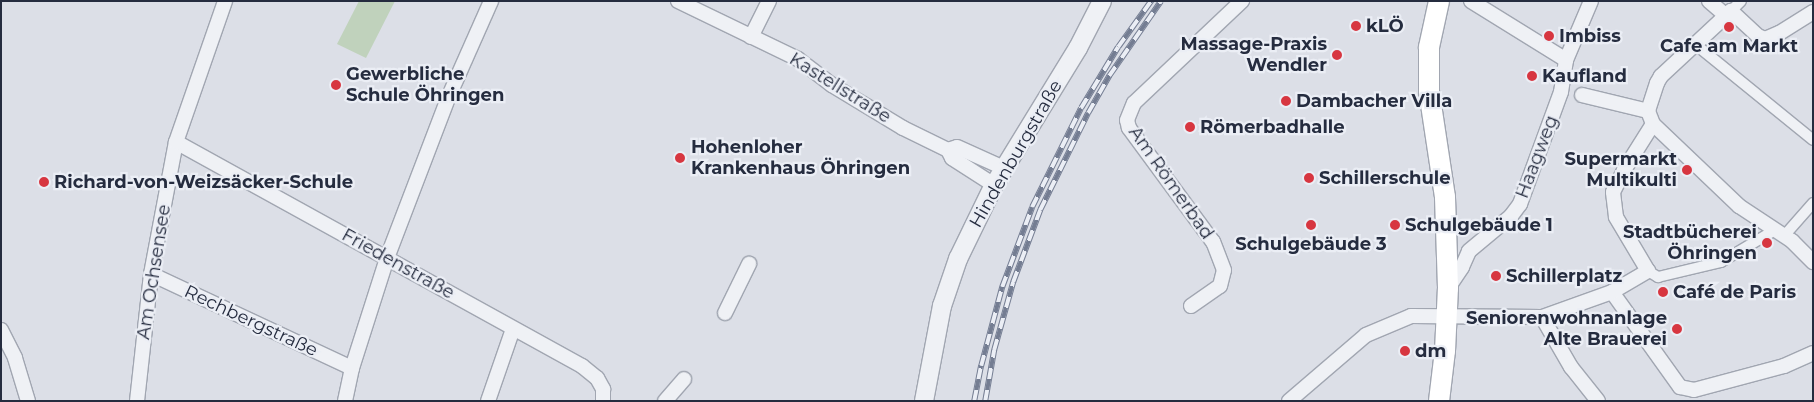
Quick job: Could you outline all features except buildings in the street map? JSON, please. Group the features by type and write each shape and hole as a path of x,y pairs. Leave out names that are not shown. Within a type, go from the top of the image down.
{"main road":[{"path":"1439,1 1430,46 1429,91 1445,197 1448,288 1448,315 1439,401"}],"street":[{"name":"Am Ochsensee","path":"137,401 151,274 176,142 225,1"},
{"path":"345,401 352,368 387,258 449,96 491,1"},
{"path":"751,37 769,1"},
{"name":"Hindenburgstraße","path":"924,401 942,306 958,259 994,185 1078,48 1102,1"},
{"name":"Am Römerbad","path":"1191,306 1220,286 1224,270 1213,242 1129,128 1127,120 1134,103 1242,1"},
{"path":"1471,1 1566,60"},
{"name":"Haagweg","path":"1448,288 1462,267 1469,251 1511,216 1520,204 1561,92 1566,60 1591,1"},
{"path":"1709,1 1733,9 1758,36 1765,39 1771,38 1813,12"},
{"name":"Kastellstraße","path":"686,3 798,59 851,97 948,150 952,158 994,185"},
{"path":"1733,9 1661,76 1648,111 1654,124 1739,206 1780,232 1813,262"},
{"path":"1695,44 1813,140"},
{"path":"1582,96 1648,111"},
{"path":"1654,124 1613,192 1616,217 1648,271 1658,277 1721,262 1780,232 1813,203"},
{"name":"Friedenstraße","path":"176,142 579,364 597,378 602,389 603,401"},
{"name":"Kastellstraße","path":"948,150 957,147 1004,168"},
{"path":"724,313 749,264"},
{"path":"1289,401 1366,335 1411,316 1542,317 1612,292 1648,271"},
{"name":"Rechbergstraße","path":"151,274 352,368"},
{"path":"1612,292 1680,387 1694,390 1784,366 1813,353"},
{"path":"1542,317 1571,367 1598,401"},
{"path":"488,401 513,329"},
{"path":"1,330 15,358 28,401"},
{"path":"665,401 684,379"}],"green space":[{"path":"359,1 395,1 366,58 337,44"}],"railway":[{"path":"974,401 981,366 1002,287 1032,207 1081,108 1118,47 1151,1"},
{"path":"985,401 994,350 1013,282 1040,210 1088,113 1109,76 1161,1"}],"place":[{"name":"kLÖ","path":"1356,26"},
{"name":"Cafe am Markt","path":"1729,27"},
{"name":"Imbiss","path":"1549,36"},
{"name":"Massage-Praxis Wendler","path":"1337,55"},
{"name":"Kaufland","path":"1532,76"},
{"name":"Gewerbliche Schule Öhringen","path":"336,85"},
{"name":"Dambacher Villa","path":"1286,101"},
{"name":"Römerbadhalle","path":"1190,127"},
{"name":"Hohenloher Krankenhaus Öhringen","path":"680,158"},
{"name":"Supermarkt Multikulti","path":"1687,170"},
{"name":"Schillerschule","path":"1309,178"},
{"name":"Richard-von-Weizsäcker-Schule","path":"44,182"},
{"name":"Schulgebäude 3","path":"1311,225"},
{"name":"Schulgebäude 1","path":"1395,225"},
{"name":"Stadtbücherei Öhringen","path":"1767,243"},
{"name":"Schillerplatz","path":"1496,276"},
{"name":"Café de Paris","path":"1663,292"},
{"name":"Seniorenwohnanlage Alte Brauerei","path":"1677,329"},
{"name":"dm","path":"1405,351"}]}
